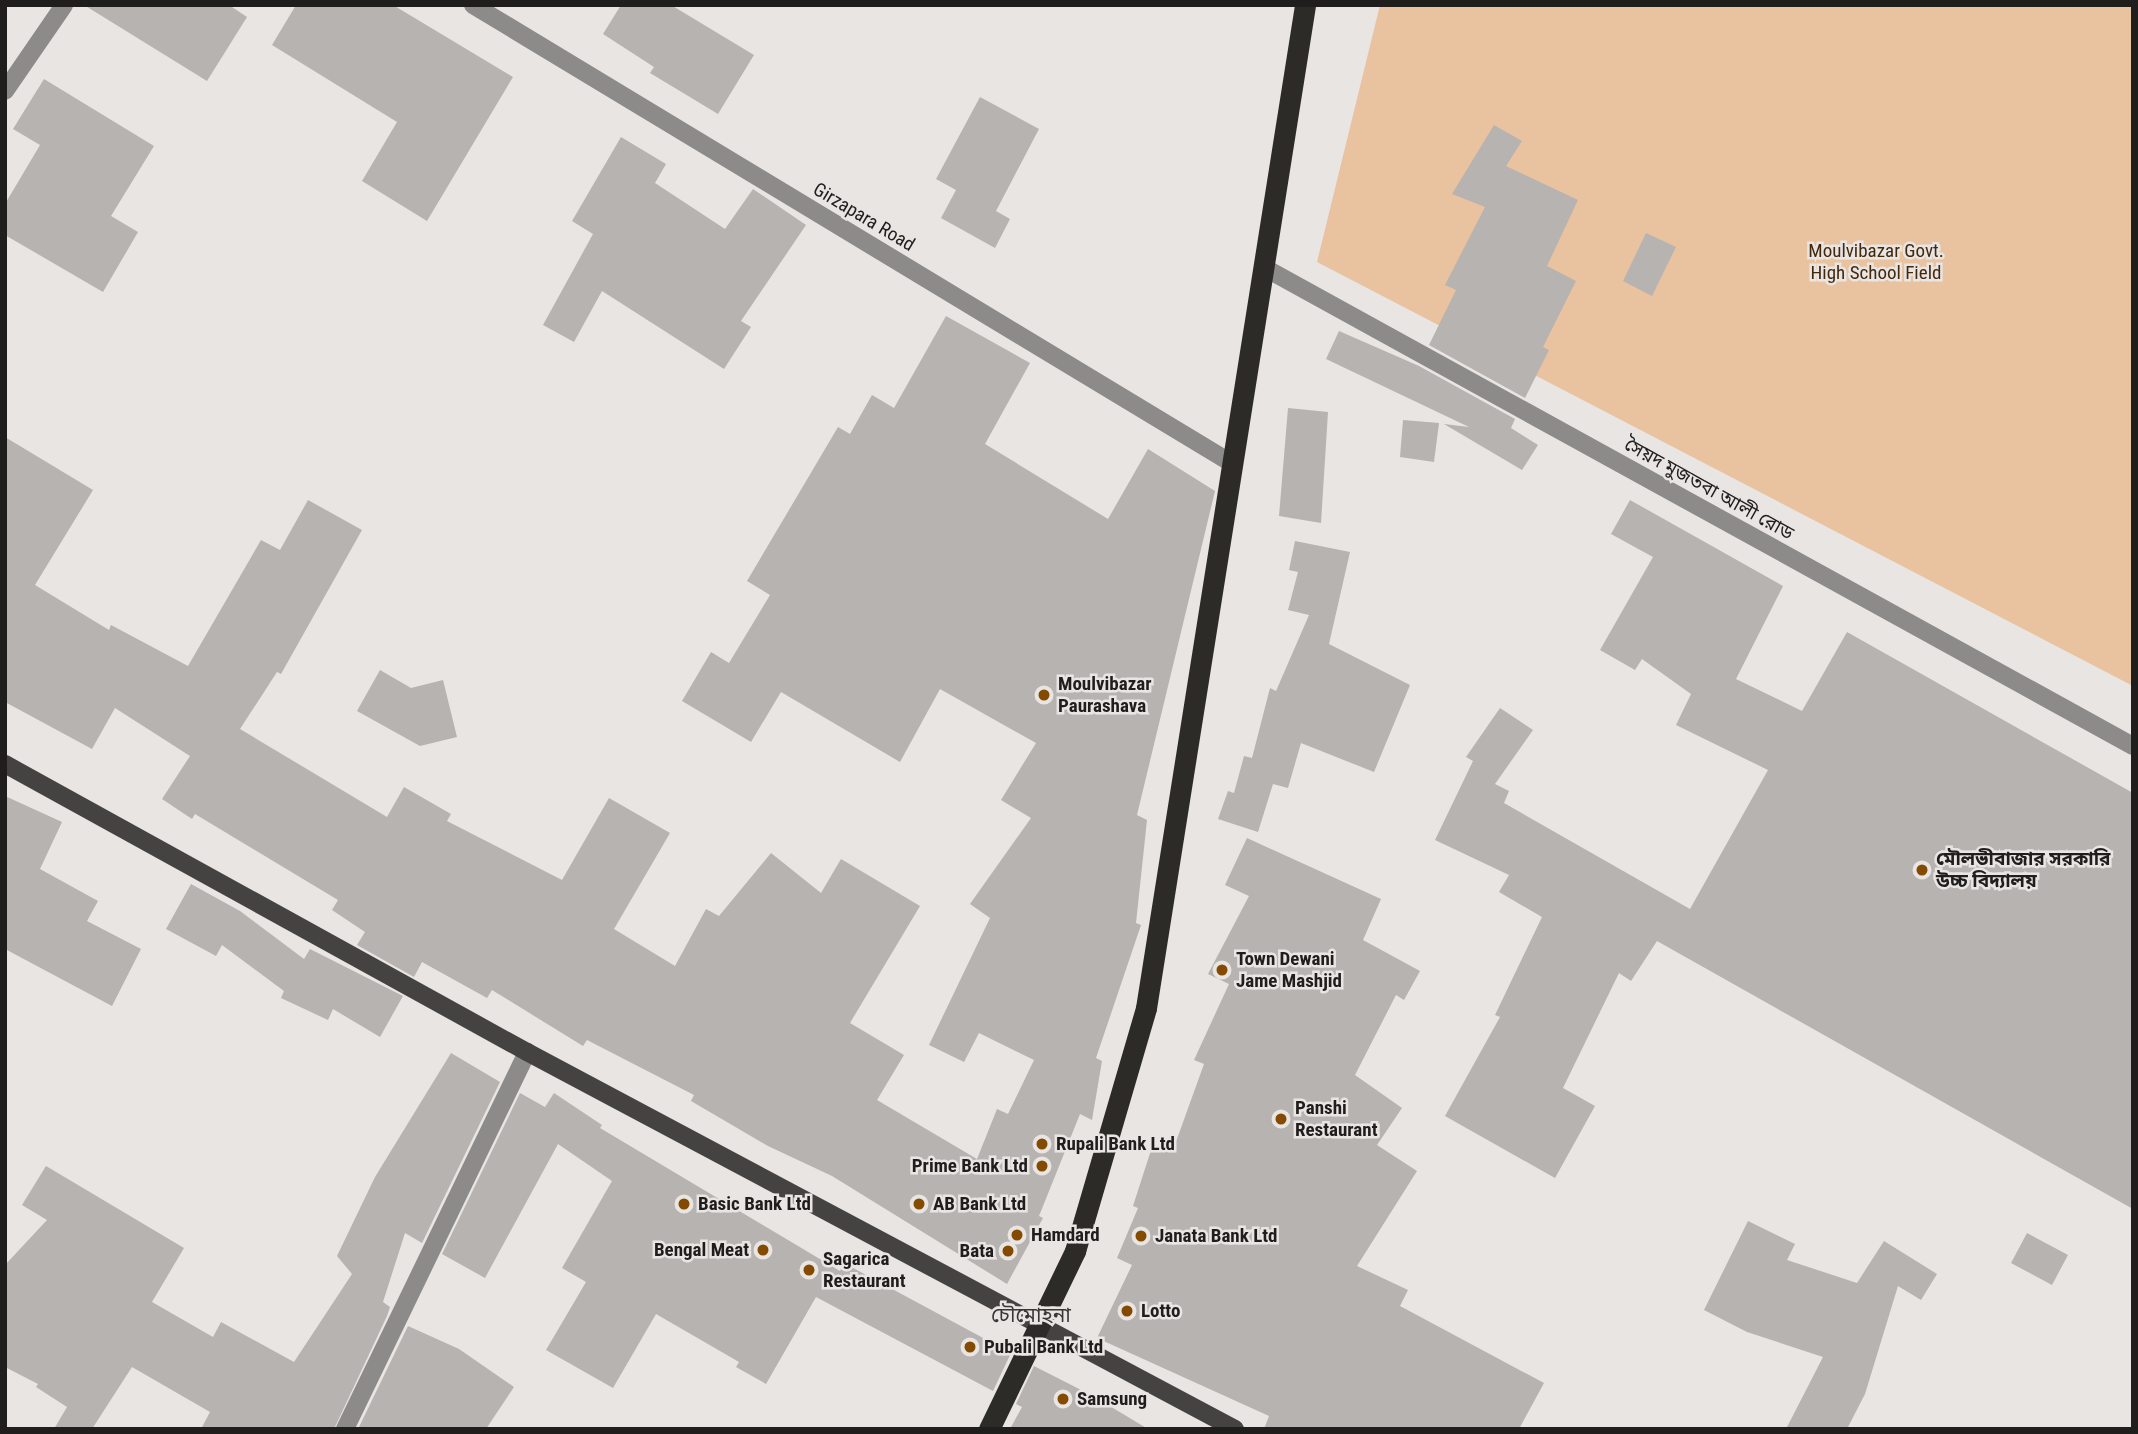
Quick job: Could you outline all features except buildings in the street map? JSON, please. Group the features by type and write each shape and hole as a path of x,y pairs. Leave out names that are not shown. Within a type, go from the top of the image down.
{"highway":[{"path":"989,1429 1075,1251 1146,1008 1305,5"}],"main road":[{"path":"5,764 527,1052 1037,1327 1235,1429"}],"street":[{"path":"5,91 64,5"},
{"name":"Girzapara Road","path":"473,5 1233,464"},
{"name":"সৈয়দ মুজতবা আলী রোড","path":"1265,268 2133,746"},
{"path":"345,1429 527,1052"}],"green space":[{"name":"Moulvibazar Govt. High School Field","path":"1380,5 2133,5 2133,686 1317,262"}],"place":[{"name":"Moulvibazar Paurashava","path":"1044,695"},
{"name":"মৌলভীবাজার সরকারি উচ্চ বিদ্যালয়","path":"1922,870"},
{"name":"Town Dewani Jame Mashjid","path":"1222,970"},
{"name":"Panshi Restaurant","path":"1281,1119"},
{"name":"Rupali Bank Ltd","path":"1042,1144"},
{"name":"Prime Bank Ltd","path":"1042,1166"},
{"name":"Basic Bank Ltd","path":"684,1204"},
{"name":"AB Bank Ltd","path":"919,1204"},
{"name":"Hamdard","path":"1017,1235"},
{"name":"Janata Bank Ltd","path":"1141,1236"},
{"name":"Bengal Meat","path":"763,1250"},
{"name":"Bata","path":"1008,1251"},
{"name":"Sagarica Restaurant","path":"809,1270"},
{"name":"Lotto","path":"1127,1311"},
{"name":"Pubali Bank Ltd","path":"970,1347"},
{"name":"Samsung","path":"1063,1399"}],"district":[{"name":"চৌমোহনা","path":"1031,1315"}]}
